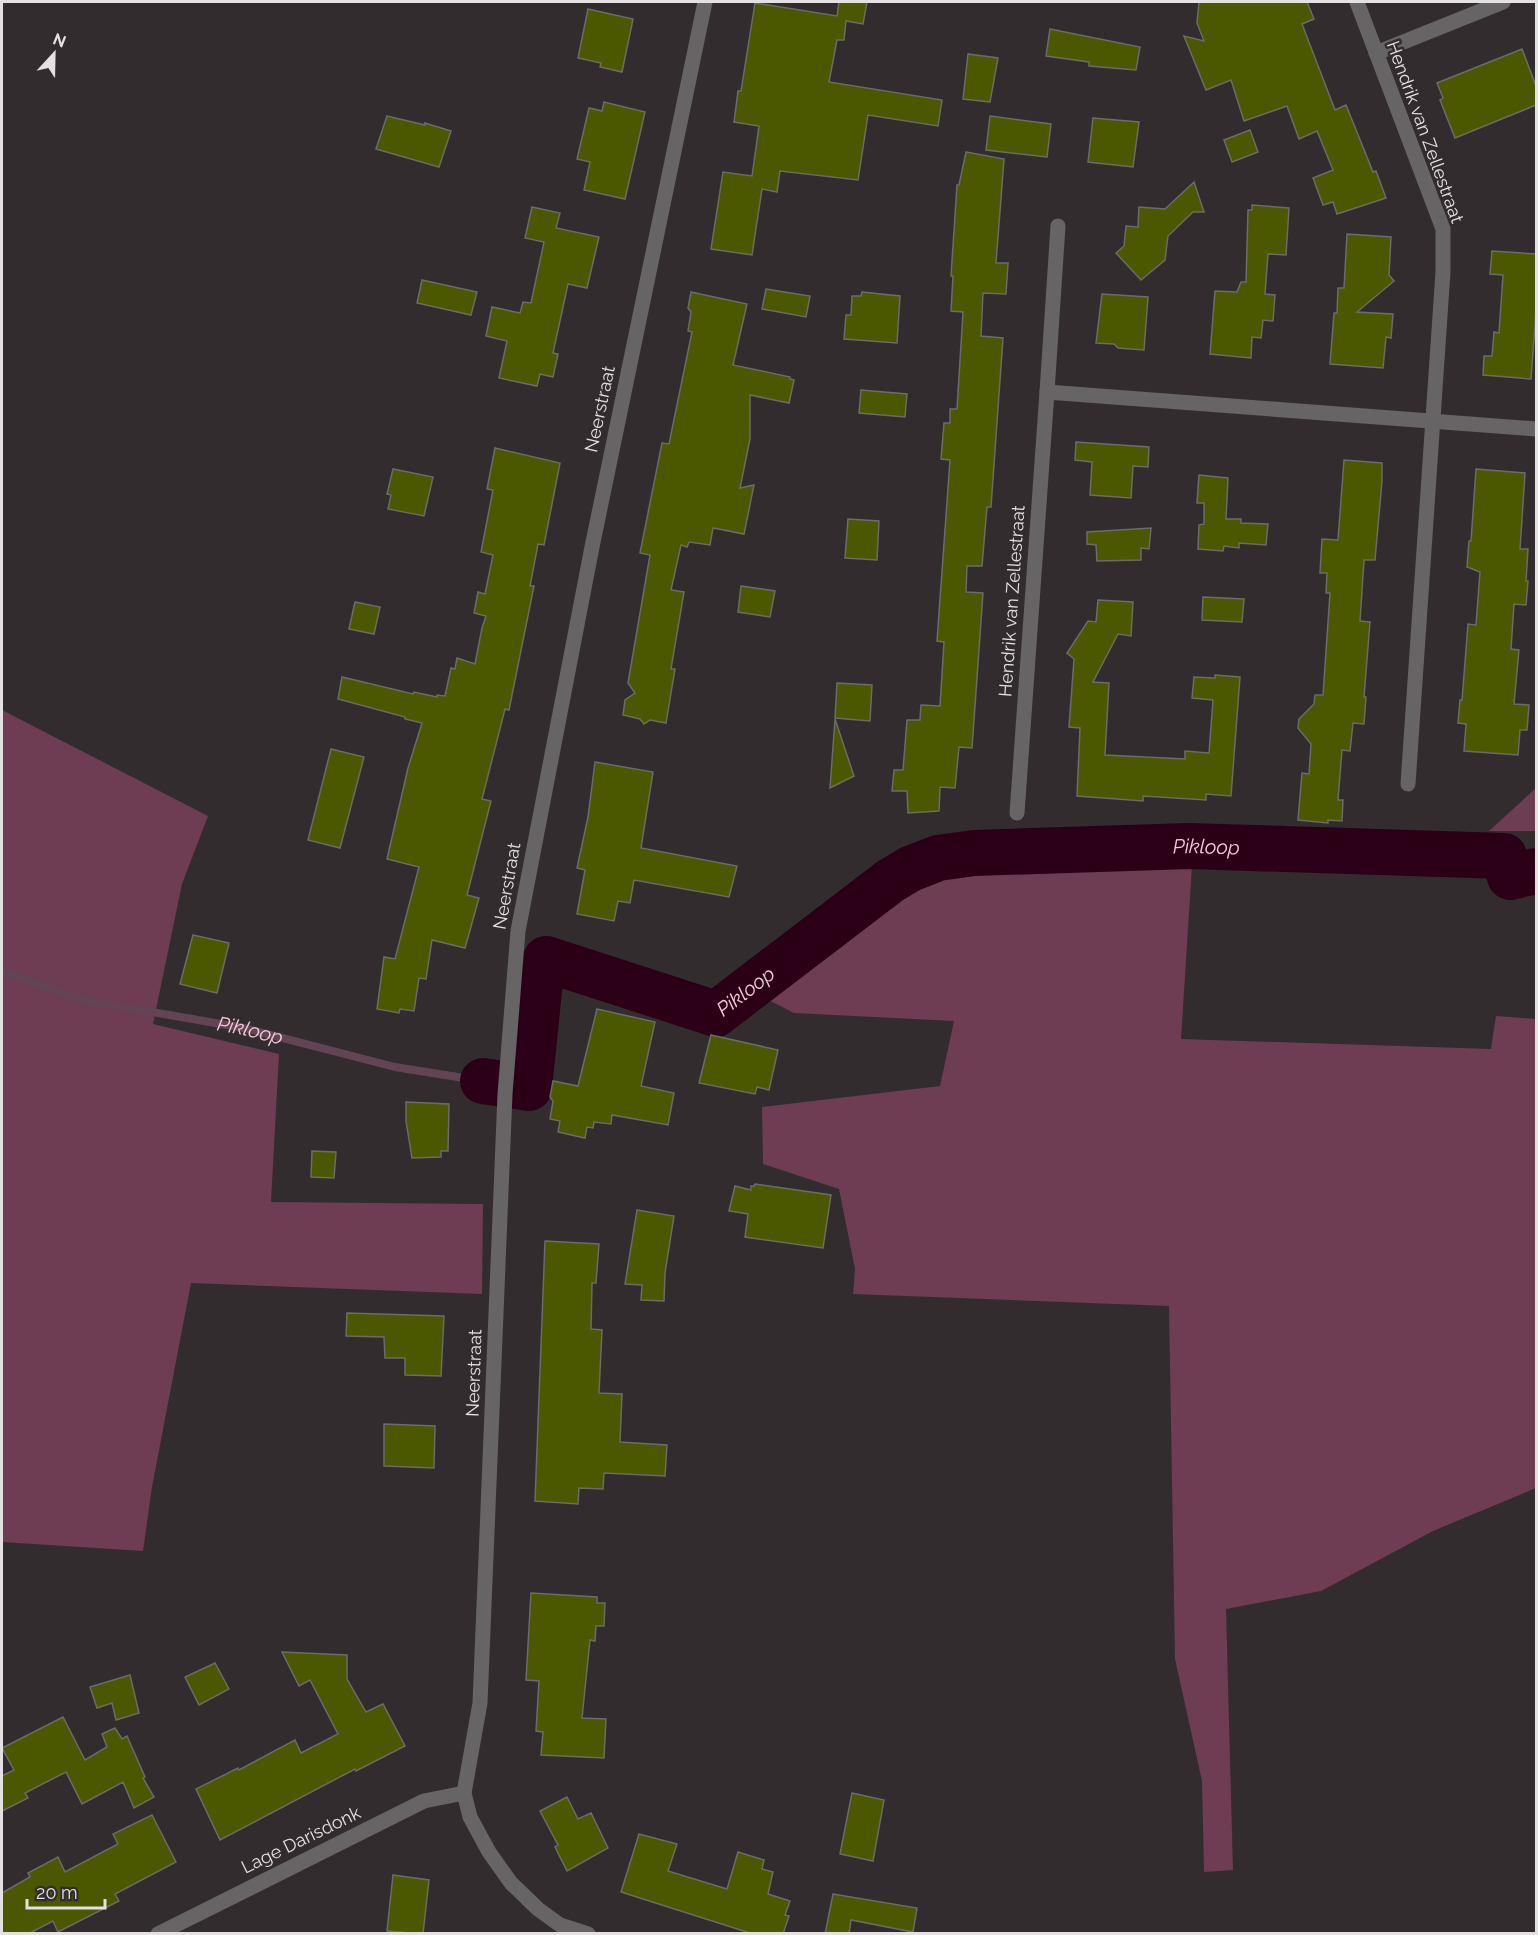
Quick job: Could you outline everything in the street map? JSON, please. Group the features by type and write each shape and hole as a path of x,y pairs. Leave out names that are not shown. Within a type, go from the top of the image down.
{"street":[{"name":"Neerstraat","path":"464,1792 480,1703 505,1094 518,931 592,547 705,2"},
{"name":"Hendrik van Zellestraat","path":"1357,2 1443,230 1443,272 1408,784"},
{"path":"1376,53 1503,2"},
{"name":"Hendrik van Zellestraat","path":"1017,813 1058,226"},
{"path":"1047,392 1432,423 1536,429"},
{"path":"464,1792 470,1817 489,1852 511,1883 538,1909 560,1925 588,1934"},
{"name":"Lage Darisdonk","path":"158,1934 424,1801 464,1792"}],"shaded area":[{"path":"2,710 208,816 182,884 153,1024 279,1054 271,1202 483,1204 482,1294 191,1283 152,1487 143,1551 2,1542"},
{"path":"1536,788 1536,831 1489,831"},
{"path":"1193,850 1181,1039 1491,1049 1496,1016 1536,1019 1536,1488 1433,1531 1321,1591 1226,1609 1233,1870 1204,1872 1202,1781 1175,1659 1169,1306 853,1294 855,1269 839,1189 763,1164 762,1107 940,1086 954,1021 794,1013 733,982 890,881 910,869 938,858 974,853"}],"building":[{"path":"839,2 867,2 863,24 846,21 844,40 837,40 829,82 942,100 938,126 868,115 858,180 780,171 777,192 762,189 752,255 711,249 723,172 752,176 759,126 734,122 755,3 837,16"},
{"path":"1199,2 1307,2 1314,19 1302,24 1335,110 1346,105 1386,198 1337,214 1333,202 1323,205 1313,178 1333,170 1317,131 1299,139 1287,106 1244,121 1231,80 1206,90 1184,36 1204,41 1197,23"},
{"path":"588,9 633,19 622,72 600,67 601,63 578,58"},
{"path":"1050,29 1140,47 1136,70 1089,66 1089,62 1046,56"},
{"path":"1522,49 1536,86 1536,105 1455,138 1440,100 1443,98 1437,83"},
{"path":"968,54 998,58 990,102 963,99"},
{"path":"604,102 645,112 625,199 584,190 590,162 577,159 589,108 602,111"},
{"path":"387,116 425,125 425,123 451,131 439,167 376,149"},
{"path":"990,116 1051,124 1047,157 986,150"},
{"path":"1093,118 1139,122 1133,167 1088,162"},
{"path":"1250,130 1258,152 1232,162 1224,140"},
{"path":"966,152 1004,159 996,263 1008,263 1006,294 983,293 981,336 1003,338 991,507 987,507 982,566 967,566 966,592 983,593 972,748 959,747 955,788 940,787 939,811 908,813 907,791 892,791 894,770 903,770 907,720 920,720 921,705 940,706 944,642 937,641 950,460 941,459 944,423 950,423 950,409 957,409 963,312 951,311 953,276 951,276 957,185 959,185"},
{"path":"1194,182 1204,212 1193,212 1168,236 1165,260 1141,280 1116,253 1124,246 1126,226 1138,227 1139,207 1165,209"},
{"path":"1252,205 1289,208 1286,255 1268,254 1265,294 1275,295 1273,321 1263,320 1261,338 1252,337 1251,358 1210,354 1215,291 1237,292 1241,282 1246,282 1248,210 1252,210"},
{"path":"532,207 560,213 556,228 599,237 587,288 568,284 553,353 558,354 553,377 540,374 537,386 499,378 507,341 486,336 492,307 520,313 523,302 531,303 544,242 525,238"},
{"path":"1347,234 1391,237 1389,275 1394,281 1357,312 1393,314 1391,338 1386,337 1383,368 1330,364 1338,288 1344,288"},
{"path":"1492,251 1536,254 1536,311 1531,379 1483,375 1484,356 1492,356 1494,332 1499,333 1503,275 1490,274"},
{"path":"422,280 477,292 471,315 417,303"},
{"path":"766,289 810,296 806,317 762,309"},
{"path":"691,292 747,304 733,365 790,377 794,380 789,403 750,395 750,439 740,488 754,485 744,534 713,528 710,545 689,542 687,547 681,545 671,590 684,592 671,669 675,669 666,723 650,720 644,724 640,719 623,715 625,700 635,693 628,683 650,555 640,553 662,443 669,444 692,332 688,331"},
{"path":"862,292 900,296 897,343 844,339 846,315 851,315 852,296 861,296"},
{"path":"1102,294 1148,297 1144,350 1096,343"},
{"path":"861,390 907,394 905,417 859,413"},
{"path":"1076,442 1149,447 1148,467 1133,466 1131,498 1090,495 1092,462 1075,460"},
{"path":"495,448 560,463 544,545 538,544 530,586 534,586 509,710 505,709 482,799 491,801 467,895 479,898 465,948 432,940 426,979 419,978 414,1011 400,1009 399,1013 377,1009 384,957 395,959 419,867 387,859 408,768 422,723 338,699 342,677 413,694 414,692 437,697 437,695 445,696 451,668 455,669 457,658 475,664 486,616 474,613 478,592 485,594 493,555 481,552 493,490 487,489"},
{"path":"1344,460 1382,463 1382,481 1375,560 1364,560 1360,621 1370,622 1364,724 1353,723 1350,751 1342,750 1338,800 1343,800 1342,821 1328,820 1328,823 1298,820 1302,773 1309,774 1311,744 1298,728 1299,719 1314,704 1315,695 1323,695 1330,593 1326,593 1327,573 1320,573 1322,539 1338,540"},
{"path":"393,469 433,477 424,516 388,509 391,495 387,494"},
{"path":"1476,469 1525,473 1520,549 1528,549 1526,581 1528,581 1526,605 1514,604 1511,649 1519,650 1514,704 1529,705 1527,730 1520,730 1518,755 1464,751 1466,724 1458,723 1468,624 1476,625 1480,572 1467,567"},
{"path":"1199,475 1228,478 1226,519 1241,519 1241,523 1268,524 1266,545 1239,543 1239,548 1224,546 1223,551 1198,549 1199,525 1204,524 1204,503 1197,503"},
{"path":"848,519 879,521 877,560 845,558"},
{"path":"1151,528 1149,549 1141,548 1141,560 1097,561 1096,545 1087,544 1087,532"},
{"path":"741,586 775,591 770,617 738,612"},
{"path":"1203,597 1244,599 1242,622 1202,620"},
{"path":"1098,600 1133,602 1131,636 1118,634 1093,682 1109,683 1105,755 1185,759 1185,751 1209,753 1213,700 1192,698 1194,677 1215,678 1215,675 1240,677 1231,796 1206,794 1206,800 1143,796 1143,801 1077,796 1080,728 1069,727 1074,659 1067,653 1088,621 1096,622"},
{"path":"355,602 380,607 374,634 349,629"},
{"path":"837,683 872,685 870,721 835,718"},
{"path":"835,719 854,776 830,788"},
{"path":"331,749 364,757 340,848 308,840"},
{"path":"595,762 653,772 641,848 737,866 729,897 634,880 630,903 618,901 614,921 577,914 585,870 577,868 588,817"},
{"path":"193,935 229,943 217,993 180,984"},
{"path":"597,1009 655,1022 641,1086 674,1093 668,1125 612,1115 611,1124 594,1122 593,1128 587,1127 585,1138 558,1132 560,1121 550,1119 553,1081 578,1086"},
{"path":"711,1035 778,1050 769,1090 757,1087 755,1094 699,1083"},
{"path":"406,1102 449,1104 448,1151 441,1151 441,1157 412,1158 406,1121"},
{"path":"312,1151 336,1152 334,1178 311,1177"},
{"path":"755,1184 831,1195 823,1248 745,1237 748,1214 729,1211 735,1186 751,1190 751,1186"},
{"path":"637,1210 674,1216 665,1273 664,1301 641,1300 642,1285 625,1284"},
{"path":"545,1241 599,1244 596,1283 592,1283 591,1329 602,1330 599,1393 622,1394 620,1442 667,1445 665,1476 604,1473 603,1489 579,1488 578,1504 535,1501"},
{"path":"347,1313 444,1316 441,1376 405,1375 405,1358 385,1358 384,1337 346,1336"},
{"path":"384,1424 435,1426 434,1468 384,1466"},
{"path":"531,1593 597,1597 597,1603 605,1603 604,1626 596,1626 595,1641 590,1640 582,1718 606,1719 604,1758 541,1755 543,1732 536,1731 539,1681 526,1680"},
{"path":"282,1652 347,1655 347,1679 366,1712 383,1704 405,1746 356,1771 355,1769 220,1840 196,1789 238,1768 239,1770 295,1740 301,1753 338,1734 310,1680 299,1686"},
{"path":"215,1663 229,1689 199,1705 185,1677"},
{"path":"130,1675 139,1713 116,1720 112,1703 97,1708 90,1687"},
{"path":"63,1717 85,1760 107,1747 102,1734 115,1728 122,1739 127,1736 145,1777 143,1778 154,1797 134,1808 123,1782 82,1804 66,1772 25,1793 28,1798 2,1811 2,1776 14,1770 2,1748"},
{"path":"852,1793 884,1800 873,1861 840,1854"},
{"path":"567,1797 578,1819 591,1813 608,1848 567,1871 555,1847 558,1845 540,1811"},
{"path":"152,1815 176,1862 115,1894 119,1901 58,1932 53,1921 28,1934 2,1934 2,1893 30,1877 28,1873 58,1857 65,1872 118,1844 113,1834"},
{"path":"639,1834 677,1844 668,1871 727,1889 738,1852 764,1860 762,1869 773,1872 768,1894 790,1901 785,1915 789,1916 783,1934 753,1934 621,1892"},
{"path":"393,1875 429,1880 423,1934 387,1931"},
{"path":"833,1894 917,1908 913,1932 851,1920 849,1934 825,1934"}],"waterway":[{"name":"Pikloop","path":"483,1081 529,1088 541,971 546,959 716,1014 890,881 910,869 938,858 974,853 1189,846 1504,856 1510,877 1536,871"},
{"name":"Pikloop","path":"2,971 83,1000 244,1028 395,1067 483,1081"}]}
